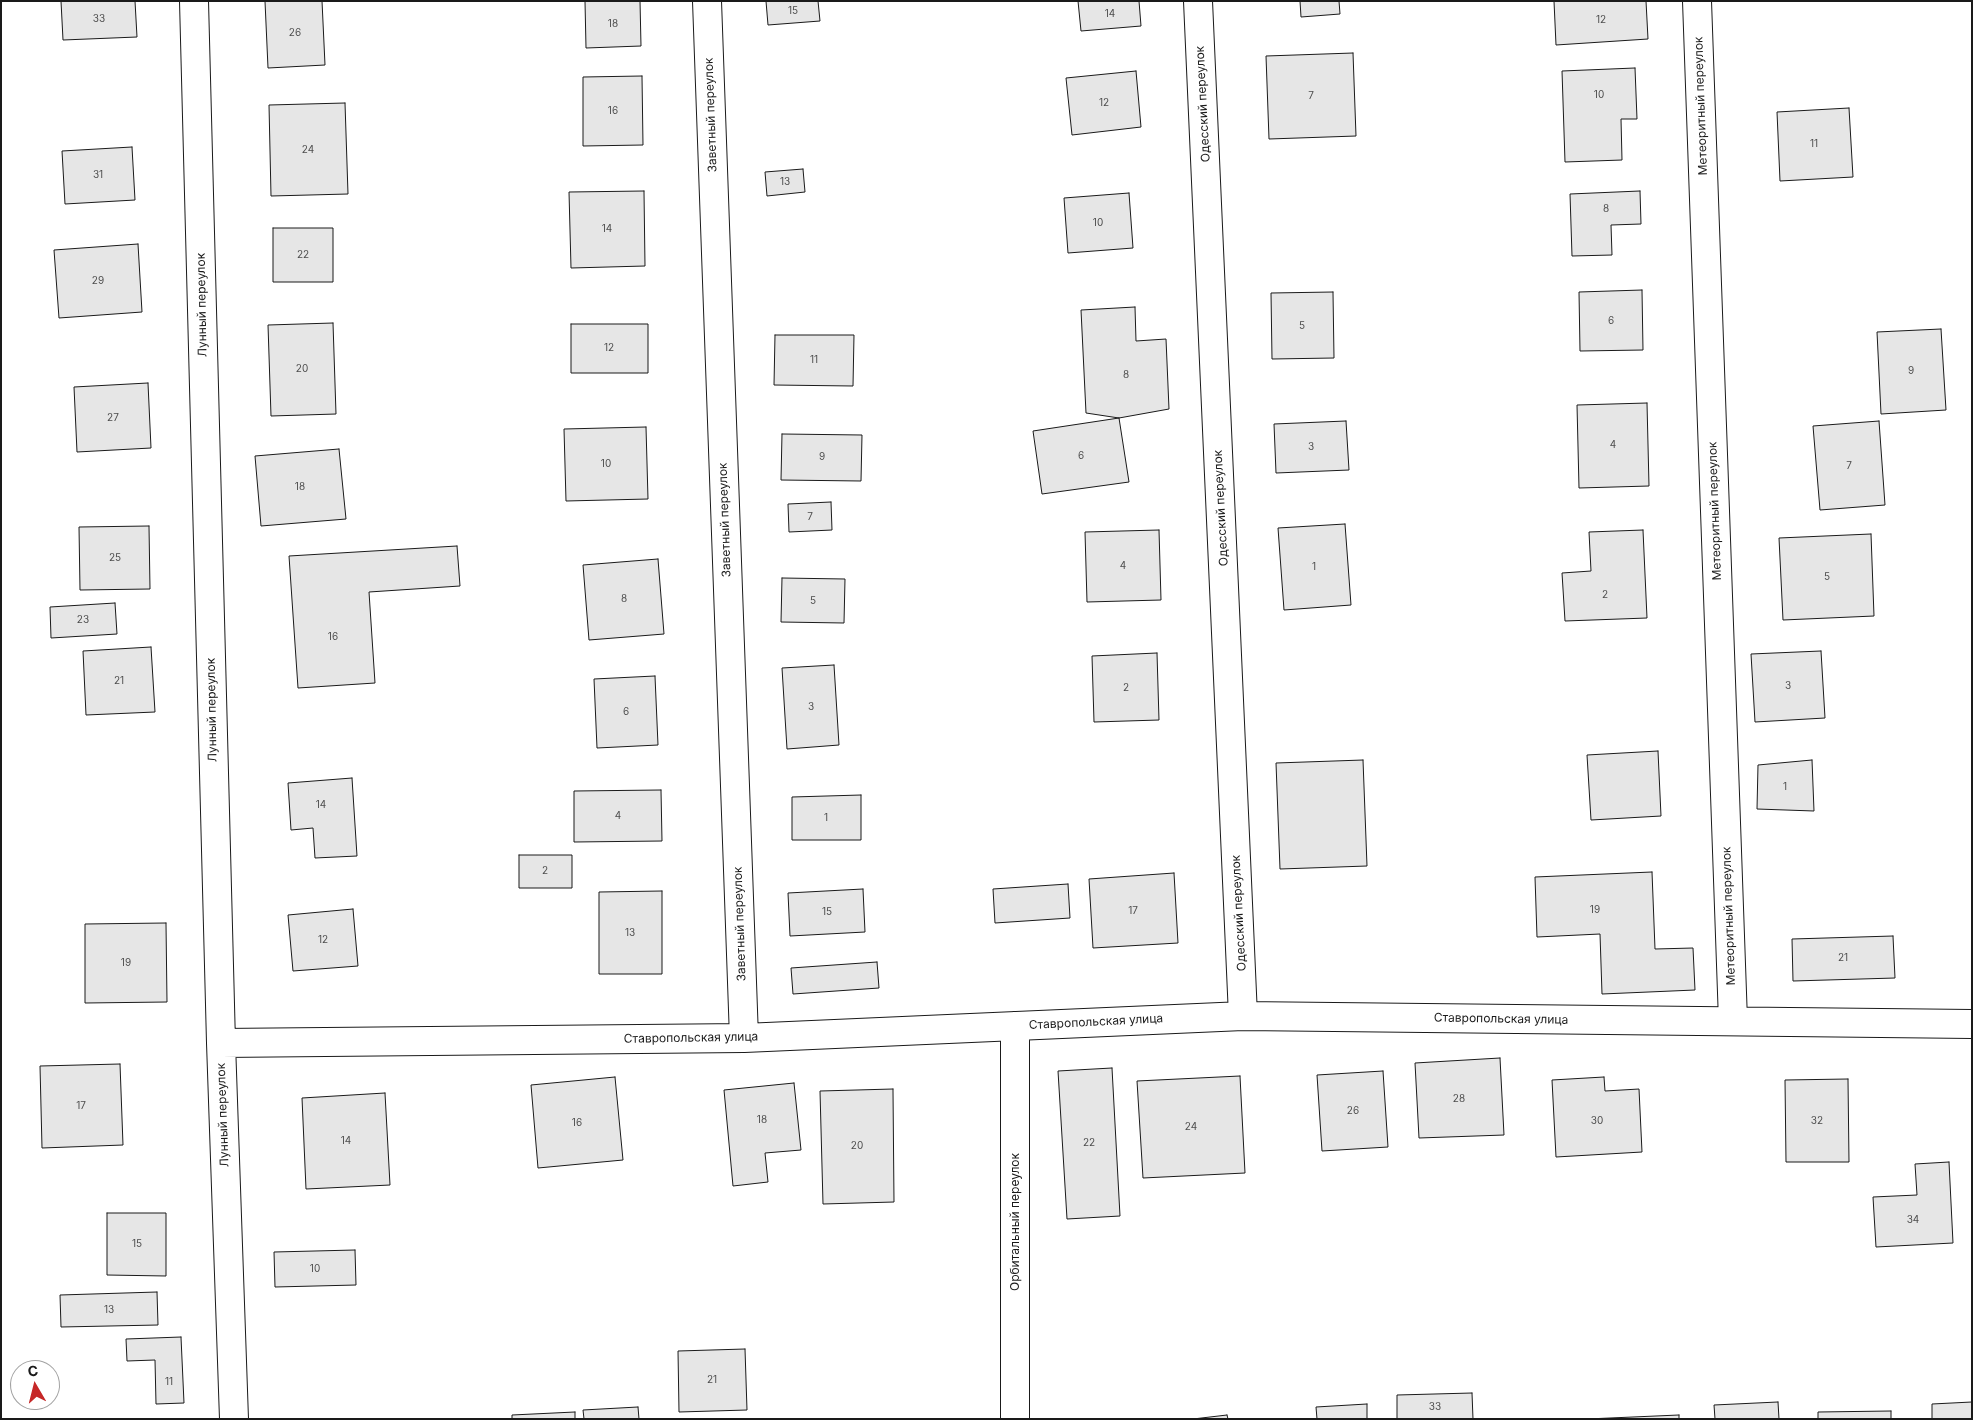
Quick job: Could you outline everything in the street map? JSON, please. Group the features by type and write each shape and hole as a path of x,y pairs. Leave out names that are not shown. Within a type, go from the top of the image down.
{"street":[{"name":"Лунный переулок","path":"194,1 221,1043 234,1419"},
{"name":"Заветный переулок","path":"707,1 744,1038"},
{"name":"Одесский переулок","path":"1198,1 1243,1016"},
{"name":"Метеоритный переулок","path":"1697,1 1733,1021"},
{"name":"Ставропольская улица","path":"221,1043 744,1038 1243,1016 1972,1024"},
{"name":"Орбитальный переулок","path":"1015,1026 1015,1419"}],"building":[{"path":"61,1 135,1 137,37 63,40"},
{"path":"265,1 322,1 325,65 268,68"},
{"path":"585,1 640,1 641,46 586,48"},
{"path":"766,1 818,1 820,21 768,25"},
{"path":"1078,1 1139,1 1141,26 1081,31"},
{"path":"1300,1 1339,1 1340,14 1301,17"},
{"path":"1554,1 1646,1 1648,39 1556,45"},
{"path":"1353,53 1356,136 1269,139 1266,56"},
{"path":"1635,68 1637,119 1621,119 1622,160 1565,162 1562,71"},
{"path":"1136,71 1141,127 1072,135 1066,78"},
{"path":"642,76 643,145 583,146 583,77"},
{"path":"345,103 348,194 271,196 269,105"},
{"path":"1849,108 1853,177 1780,181 1777,112"},
{"path":"132,147 135,200 65,204 62,151"},
{"path":"803,169 805,192 767,196 765,172"},
{"path":"644,191 645,266 571,268 569,192"},
{"path":"1640,191 1641,224 1611,225 1612,255 1572,256 1570,194"},
{"path":"1129,193 1133,248 1068,253 1064,198"},
{"path":"273,228 333,228 333,282 273,282"},
{"path":"138,244 142,312 59,318 54,250"},
{"path":"1642,290 1643,350 1580,351 1579,292"},
{"path":"1333,292 1334,358 1272,359 1271,293"},
{"path":"1135,307 1136,341 1166,339 1169,409 1119,418 1086,413 1081,310"},
{"path":"333,323 336,414 271,416 268,325"},
{"path":"571,324 648,324 648,373 571,373"},
{"path":"1941,329 1946,410 1881,414 1877,332"},
{"path":"775,335 854,335 853,386 774,385"},
{"path":"148,383 151,448 77,452 74,387"},
{"path":"1647,403 1649,486 1579,488 1577,405"},
{"path":"1119,418 1129,482 1042,494 1033,431"},
{"path":"1346,421 1349,470 1276,473 1274,424"},
{"path":"1879,421 1885,505 1820,510 1813,426"},
{"path":"646,427 648,499 566,501 564,429"},
{"path":"782,434 862,435 861,481 781,480"},
{"path":"339,449 346,519 261,526 255,456"},
{"path":"831,502 832,530 789,532 788,504"},
{"path":"1345,524 1351,605 1284,610 1278,528"},
{"path":"149,526 150,589 80,590 79,527"},
{"path":"1159,530 1161,600 1087,602 1085,532"},
{"path":"1643,530 1647,618 1565,621 1562,573 1591,571 1589,532"},
{"path":"1871,534 1874,616 1783,620 1779,538"},
{"path":"457,546 460,586 369,592 375,683 298,688 289,556"},
{"path":"658,559 664,634 589,640 583,565"},
{"path":"782,578 845,579 844,623 781,622"},
{"path":"115,603 117,634 51,638 50,607"},
{"path":"151,647 155,712 86,715 83,651"},
{"path":"1821,651 1825,718 1755,722 1751,654"},
{"path":"1157,653 1159,720 1094,722 1092,656"},
{"path":"834,665 839,745 787,749 782,668"},
{"path":"655,676 658,745 597,748 594,679"},
{"path":"1658,751 1661,816 1591,820 1587,755"},
{"path":"1363,760 1367,866 1280,869 1276,763"},
{"path":"1812,760 1814,811 1757,809 1758,765"},
{"path":"352,778 357,856 315,858 313,828 291,830 288,783"},
{"path":"661,790 662,841 574,842 574,791"},
{"path":"861,795 861,840 792,840 792,797"},
{"path":"519,855 572,855 572,888 519,888"},
{"path":"1652,872 1655,949 1693,948 1695,990 1602,994 1600,934 1537,937 1535,877"},
{"path":"1174,873 1178,943 1093,948 1089,879"},
{"path":"1068,884 1070,918 995,923 993,889"},
{"path":"863,889 865,932 790,936 788,893"},
{"path":"662,891 662,974 599,974 599,892"},
{"path":"353,909 358,966 293,971 288,915"},
{"path":"166,923 167,1002 85,1003 85,924"},
{"path":"1893,936 1895,978 1793,981 1792,939"},
{"path":"877,962 879,988 793,994 791,968"},
{"path":"1500,1058 1504,1135 1419,1138 1415,1063"},
{"path":"120,1064 123,1145 42,1148 40,1066"},
{"path":"1112,1068 1120,1216 1067,1219 1058,1071"},
{"path":"1383,1071 1388,1147 1322,1151 1317,1075"},
{"path":"1240,1076 1245,1173 1143,1178 1137,1081"},
{"path":"615,1077 623,1160 538,1168 531,1085"},
{"path":"1604,1077 1605,1091 1639,1089 1642,1152 1556,1157 1552,1080"},
{"path":"1848,1079 1849,1162 1786,1162 1785,1080"},
{"path":"794,1083 801,1150 765,1153 768,1182 733,1186 724,1090"},
{"path":"893,1089 894,1202 823,1204 820,1091"},
{"path":"385,1093 390,1185 306,1189 302,1098"},
{"path":"1949,1162 1953,1243 1876,1247 1873,1197 1917,1195 1915,1164"},
{"path":"107,1213 166,1213 166,1276 107,1275"},
{"path":"355,1250 356,1285 275,1287 274,1252"},
{"path":"157,1292 158,1325 61,1327 60,1295"},
{"path":"181,1337 184,1403 156,1404 155,1360 127,1361 126,1339"},
{"path":"745,1349 747,1410 679,1412 678,1351"},
{"path":"1472,1393 1473,1419 1397,1419 1397,1395"},
{"path":"1778,1402 1779,1419 1715,1419 1714,1405"},
{"path":"1972,1402 1972,1419 1932,1419 1932,1404"},
{"path":"1367,1404 1367,1419 1317,1419 1316,1407"},
{"path":"638,1407 639,1419 584,1419 583,1410"},
{"path":"1891,1411 1891,1419 1818,1419 1818,1412"},
{"path":"575,1412 575,1419 512,1419 512,1415"},
{"path":"1227,1415 1228,1419 1193,1419"},
{"path":"1679,1415 1679,1419 1587,1419"}]}
